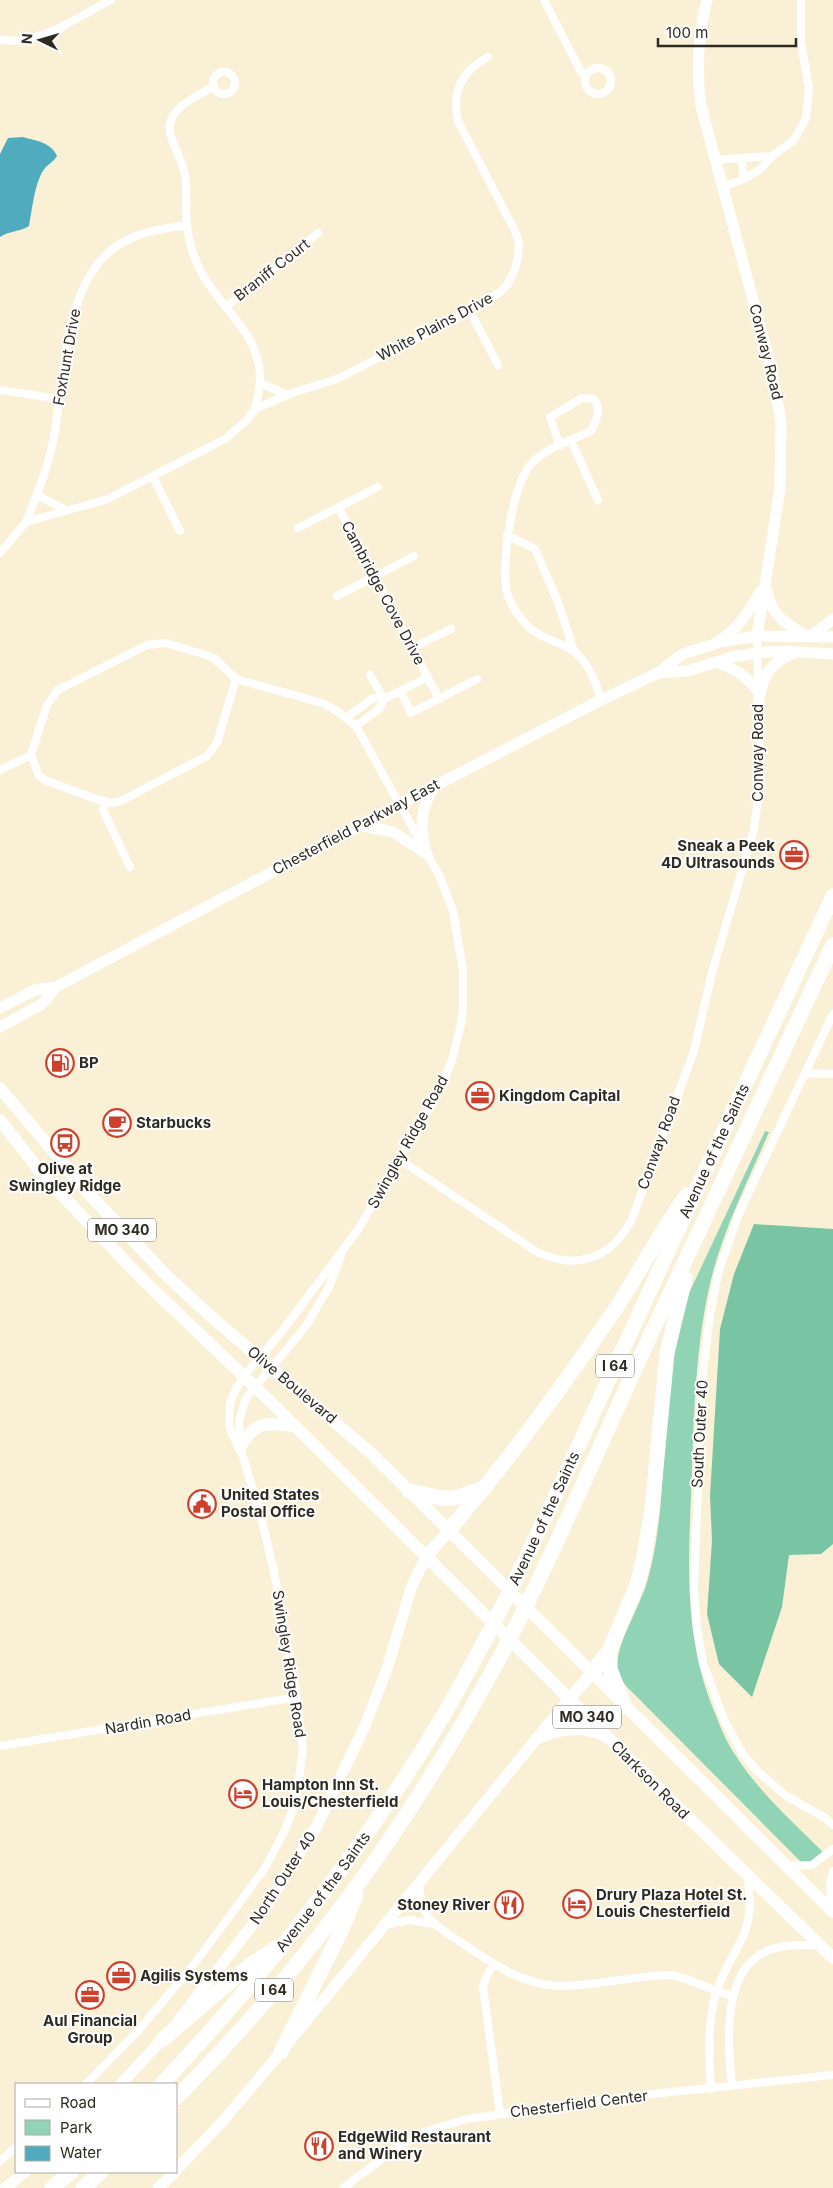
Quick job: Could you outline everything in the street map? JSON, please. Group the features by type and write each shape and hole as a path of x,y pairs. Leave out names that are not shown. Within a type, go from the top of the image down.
{"highway":[{"name":"Avenue of the Saints","path":"163,2083 217,2025 288,1941 346,1866 434,1731 478,1654 524,1562 833,896"},
{"name":"Avenue of the Saints","path":"178,2096 221,2051 288,1974 364,1875 427,1782 493,1668 540,1577 833,944"},
{"path":"449,1530 485,1488 552,1402 613,1312 672,1215 706,1169"},
{"path":"592,1674 610,1649 637,1585 643,1562 652,1510 667,1353 692,1250"},
{"path":"410,1491 441,1498 454,1498 485,1488"},
{"path":"610,1649 610,1669 625,1707"},
{"path":"281,2052 342,1929 364,1875"},
{"path":"163,2039 250,1965 288,1941"},
{"path":"52,2188 70,2173"},
{"path":"83,2188 100,2173"}],"main road":[{"name":"Olive Boulevard","path":"0,1088 87,1192 145,1254 192,1300 344,1429 410,1491 592,1674"},
{"name":"Olive Boulevard","path":"0,1120 42,1174 123,1260 182,1319 244,1376 426,1557"},
{"path":"240,1447 256,1426 272,1424 294,1426"},
{"path":"426,1557 449,1530"},
{"name":"Clarkson Road","path":"426,1557 608,1739 833,1958"},
{"path":"569,1699 592,1674"},
{"name":"MO 340","path":"592,1674 832,1911"},
{"path":"536,1739 558,1730 571,1729 596,1732 608,1739"}],"street":[{"path":"0,40 13,42 28,40 42,35 95,3 111,0"},
{"path":"544,0 581,72 586,76"},
{"name":"Conway Road","path":"399,1159 537,1252 550,1258 566,1261 597,1256 610,1248 620,1238 632,1219 694,1051 712,973 754,829 760,786 757,636 780,488 781,422 772,367 714,160 701,106 698,84 698,43 707,0"},
{"path":"722,187 744,179 762,168 772,156 794,140 806,118 809,88 802,42 801,0"},
{"name":"White Plains Drive","path":"26,522 108,500 224,439 247,420 255,409 288,395 337,379 470,311 500,292 507,285 515,269 519,243 515,231 458,121 456,111 457,91 462,80 472,66 488,57"},
{"path":"214,86 176,110 170,120 169,130 185,173 187,224 192,250 199,269 211,289 245,330 256,353 260,382 255,409"},
{"path":"714,160 772,156"},
{"path":"738,158 744,168 744,179"},
{"name":"Foxhunt Drive","path":"26,522 48,464 72,317 82,292 97,265 109,252 153,230 187,224"},
{"name":"Braniff Court","path":"226,306 318,233"},
{"path":"470,311 498,365"},
{"path":"260,382 288,395"},
{"path":"0,390 59,399"},
{"path":"560,446 550,417 582,398 593,399 597,404 598,412 591,431 534,460 525,470 508,535 504,565 507,591 515,611 528,627 545,638 574,650"},
{"path":"571,441 598,500"},
{"path":"153,477 180,531"},
{"path":"298,528 378,487"},
{"path":"37,495 66,510"},
{"name":"Cambridge Cove Drive","path":"339,508 439,698"},
{"path":"0,552 26,522"},
{"path":"508,535 535,549 558,602 574,650 595,679 600,700"},
{"path":"336,596 414,556"},
{"path":"764,585 769,601 779,618 809,636 833,619"},
{"path":"712,645 730,634 745,618 764,585"},
{"path":"412,648 451,629"},
{"name":"Chesterfield Parkway East","path":"0,1008 35,990 56,987 359,825 600,700 658,673 683,654 712,645 757,636 833,638"},
{"path":"236,679 217,743 207,756 121,801 112,803 105,801 47,781 39,776 32,755 46,706 58,690 147,645 166,643 206,655 215,659 236,679 322,704 356,726"},
{"path":"758,705 761,688 769,668 779,659 796,652"},
{"name":"Chesterfield Parkway East","path":"658,673 688,672 732,657 757,653 796,652 833,654"},
{"path":"716,662 732,668 741,674 758,691"},
{"path":"370,675 384,699"},
{"name":"Cambridge Cove Drive","path":"346,718 373,698 384,699 428,678"},
{"path":"401,692 411,714 477,679"},
{"name":"Cambridge Cove Drive","path":"356,726 379,710 384,699"},
{"name":"Swingley Ridge Road","path":"87,2083 137,2032 196,1963 265,1868 285,1830 295,1804 302,1751 297,1697 265,1533 240,1447 232,1434 229,1413 233,1395 244,1376 357,1231 434,1100 446,1077 457,1045 463,1009 463,970 453,911 440,877 356,726"},
{"path":"0,770 32,755"},
{"path":"426,852 421,826 424,809 436,785"},
{"path":"105,801 102,810 130,866"},
{"path":"359,825 393,832 426,852"},
{"name":"Chesterfield Parkway East","path":"0,1027 42,1004 56,987"},
{"name":"South Outer 40","path":"833,1014 740,1211 719,1270 710,1314 702,1381 694,1588 697,1628 703,1663 725,1722 742,1754 756,1770 785,1795 825,1818 833,1825"},
{"path":"805,1073 833,1074"},
{"name":"Swingley Ridge Road","path":"240,1447 240,1413 246,1398 315,1313 329,1287 344,1250"},
{"name":"North Outer 40","path":"122,2083 163,2039 264,1910 317,1826 368,1719 387,1669 411,1588 426,1557"},
{"name":"Nardin Road","path":"0,1746 297,1697"},
{"path":"178,2168 222,2122 281,2052 569,1699"},
{"path":"786,1866 812,1865 833,1849"},
{"path":"832,1911 830,1885 833,1871"},
{"path":"711,2089 708,2050 711,2020 716,1992 745,1932 750,1903 748,1876"},
{"path":"420,1880 419,1897 421,1904 434,1924 494,1964 524,1978 558,1986 673,1975 685,1978 716,1992 733,1996"},
{"path":"384,1925 410,1920 434,1924"},
{"path":"732,2086 729,2051 733,1996 744,1972 754,1960 767,1951 796,1944 819,1945"},
{"path":"494,1964 483,1986 500,2114"},
{"name":"Chesterfield Center","path":"344,2188 399,2146 424,2132 467,2118 833,2075"},
{"path":"0,2161 15,2148"},
{"path":"5,2188 24,2173"},
{"path":"158,2188 173,2173"}],"green space":[{"path":"765,1131 769,1132 720,1248 709,1288 701,1333 695,1401 689,1565 690,1596 697,1657 705,1687 721,1728 733,1752 755,1782 776,1806 822,1851 821,1858 805,1866 630,1690 620,1677 617,1666 623,1640 645,1589 657,1538 668,1382 690,1291"},
{"path":"754,1224 833,1229 833,1544 821,1554 789,1555 782,1607 752,1697 719,1664 707,1614 712,1541 710,1496 720,1329 734,1274"}],"water":[{"path":"23,137 47,145 57,156 42,172 39,179 34,195 29,226 0,237 0,154 8,138"}],"place":[{"name":"Sneak a Peek 4D Ultrasounds","path":"794,855"},
{"name":"BP","path":"60,1063"},
{"name":"Kingdom Capital","path":"480,1096"},
{"name":"Starbucks","path":"117,1123"},
{"name":"Olive at Swingley Ridge","path":"65,1143"},
{"name":"United States Postal Office","path":"202,1504"},
{"name":"Hampton Inn St. Louis/Chesterfield","path":"243,1794"},
{"name":"Drury Plaza Hotel St. Louis Chesterfield","path":"577,1904"},
{"name":"Stoney River","path":"509,1905"},
{"name":"Agilis Systems","path":"121,1976"},
{"name":"Aul Financial Group","path":"90,1995"},
{"name":"EdgeWild Restaurant and Winery","path":"319,2146"}]}
